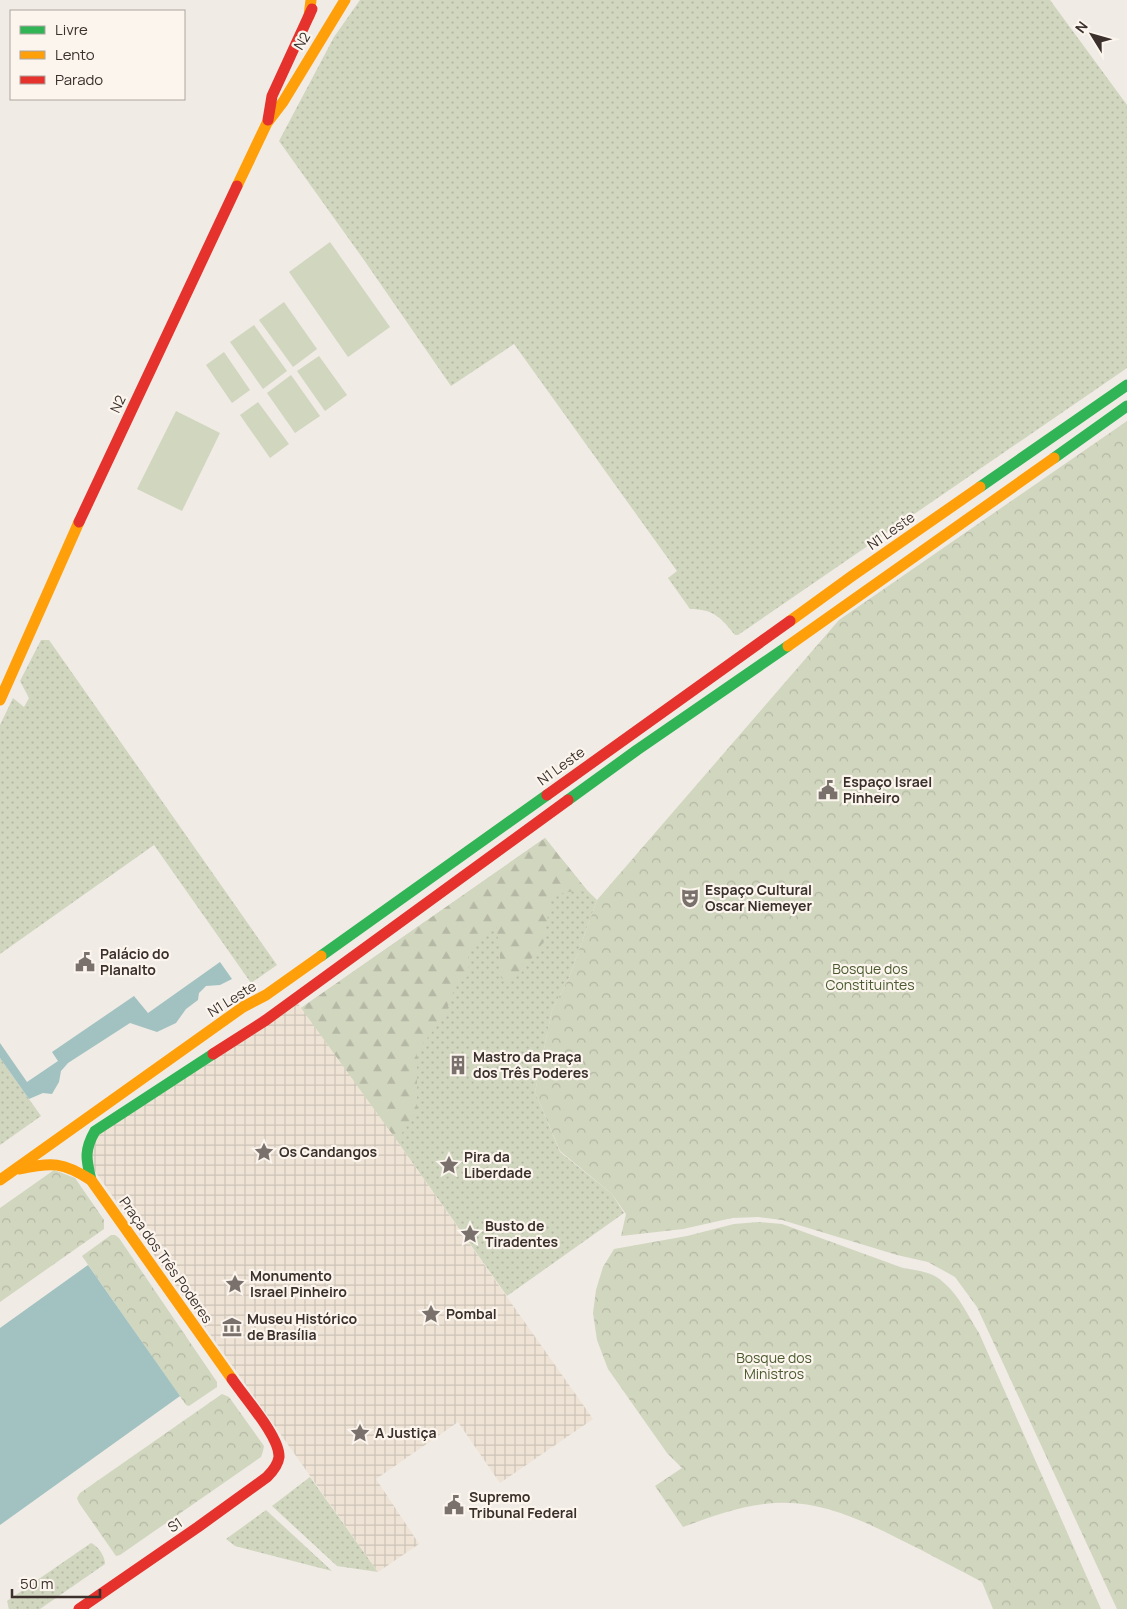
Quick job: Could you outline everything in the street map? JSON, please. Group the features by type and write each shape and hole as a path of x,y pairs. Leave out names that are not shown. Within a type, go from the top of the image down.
{"main road":[{"path":"309,16 312,0"},
{"name":"N2","path":"268,122 272,96 316,0"},
{"name":"N2","path":"0,700 82,515 268,122 283,102 345,0"},
{"name":"N1 Leste","path":"0,1180 242,1007 274,990 634,732 738,660 852,576 1127,385"},
{"path":"91,1180 85,1157 87,1144 95,1131 266,1020 637,750 819,625 1127,406"},
{"path":"13,1171 50,1163 60,1164 77,1170 91,1180"},
{"name":"Praça dos Três Poderes","path":"91,1180 271,1436 278,1449 279,1458"},
{"name":"S1","path":"79,1609 267,1477 276,1467 279,1458"}],"green space":[{"path":"360,0 1050,0 1127,105 1127,368 738,635 735,635 711,613 690,609 668,578 677,571 514,344 451,386 279,141 334,37"},
{"path":"330,242 390,327 348,357 289,272"},
{"path":"284,302 317,349 293,367 259,320"},
{"path":"254,325 287,371 263,389 230,342"},
{"path":"224,352 250,390 232,403 206,365"},
{"path":"319,356 347,395 325,411 297,371"},
{"path":"291,375 320,416 295,433 267,393"},
{"path":"258,402 289,444 270,458 240,415"},
{"path":"176,411 220,433 182,511 137,489"},
{"name":"Bosque dos Constituintes","path":"1127,421 1127,1609 1117,1609 977,1307 955,1277 928,1262 897,1255 782,1220 758,1217 732,1218 683,1229 621,1236 626,1214 612,1194 560,1151 535,1092 552,1010 569,978 597,900 839,620"},
{"path":"41,640 49,640 277,965 251,983 154,845 0,954 0,725 13,698 24,707 29,698 20,681"},
{"path":"545,838 597,900 569,978 552,1010 535,1092 560,1152 612,1194 624,1213 507,1296 301,1008"},
{"path":"545,838 586,889 551,895 544,941 521,973 508,982 500,977 500,952 496,925 468,953 469,975 455,987 444,1017 417,1051 417,1109 397,1141 301,1008"},
{"path":"0,1058 41,1116 0,1145"},
{"path":"54,1170 75,1178 104,1220 104,1229 0,1302 0,1208"},
{"name":"Bosque dos Ministros","path":"759,1222 782,1224 903,1268 929,1274 949,1287 959,1299 979,1333 1101,1609 993,1609 982,1582 871,1525 824,1508 792,1503 763,1504 717,1515 683,1527 655,1486 682,1468 667,1453 608,1369 597,1340 593,1313 596,1290 603,1267 614,1249 687,1236 734,1224"},
{"path":"111,1235 119,1238 217,1382 217,1387 189,1406 186,1405 82,1256"},
{"path":"222,1394 229,1397 264,1446 261,1457 116,1556 79,1503 77,1498 80,1493"},
{"path":"310,1477 378,1572 337,1566 272,1506"},
{"path":"266,1510 332,1571 235,1546 226,1539"},
{"path":"91,1543 101,1552 105,1564 40,1609 9,1609 7,1601"}],"shaded area":[{"path":"296,1001 593,1419 500,1483 458,1422 376,1479 419,1544 378,1572 92,1167 89,1149 97,1135"}],"water":[{"path":"220,962 232,979 220,985 206,986 199,993 198,1000 186,1009 176,1023 157,1032 130,1023 68,1063 61,1071 59,1082 52,1094 43,1093 29,1099 0,1058 0,1043 27,1082 58,1061 52,1052 134,996 148,1013"},
{"path":"88,1265 180,1396 0,1525 0,1328"}],"traffic: fast":[{"path":"980,487 1127,385"},
{"path":"1054,458 1127,406"},
{"path":"568,800 788,646"},
{"path":"321,956 547,795"},
{"path":"91,1180 87,1155 89,1144 95,1131 213,1054"}],"traffic: slow":[{"path":"309,16 311,0"},
{"path":"237,186 267,123 283,102 345,0"},
{"path":"788,646 1054,458"},
{"path":"790,621 980,487"},
{"path":"0,700 79,522"},
{"path":"0,1180 243,1007 266,995 321,956"},
{"path":"20,1169 41,1165 57,1165 73,1170 91,1180 232,1379"}],"traffic: jam":[{"path":"268,120 272,96 312,9"},
{"path":"79,522 237,186"},
{"path":"547,795 790,621"},
{"path":"213,1054 266,1020 568,800"},
{"path":"79,1609 198,1527 267,1477 275,1468 279,1457 274,1439 232,1379"}],"place":[{"name":"Espaço Israel Pinheiro","path":"828,790"},
{"name":"Espaço Cultural Oscar Niemeyer","path":"690,898"},
{"name":"Palácio do Planalto","path":"85,962"},
{"name":"Mastro da Praça dos Três Poderes","path":"458,1065"},
{"name":"Os Candangos","path":"264,1152"},
{"name":"Pira da Liberdade","path":"449,1165"},
{"name":"Busto de Tiradentes","path":"470,1234"},
{"name":"Monumento Israel Pinheiro","path":"235,1284"},
{"name":"Pombal","path":"431,1314"},
{"name":"Museu Histórico de Brasília","path":"232,1327"},
{"name":"A Justiça","path":"360,1433"},
{"name":"Supremo Tribunal Federal","path":"454,1505"}]}
